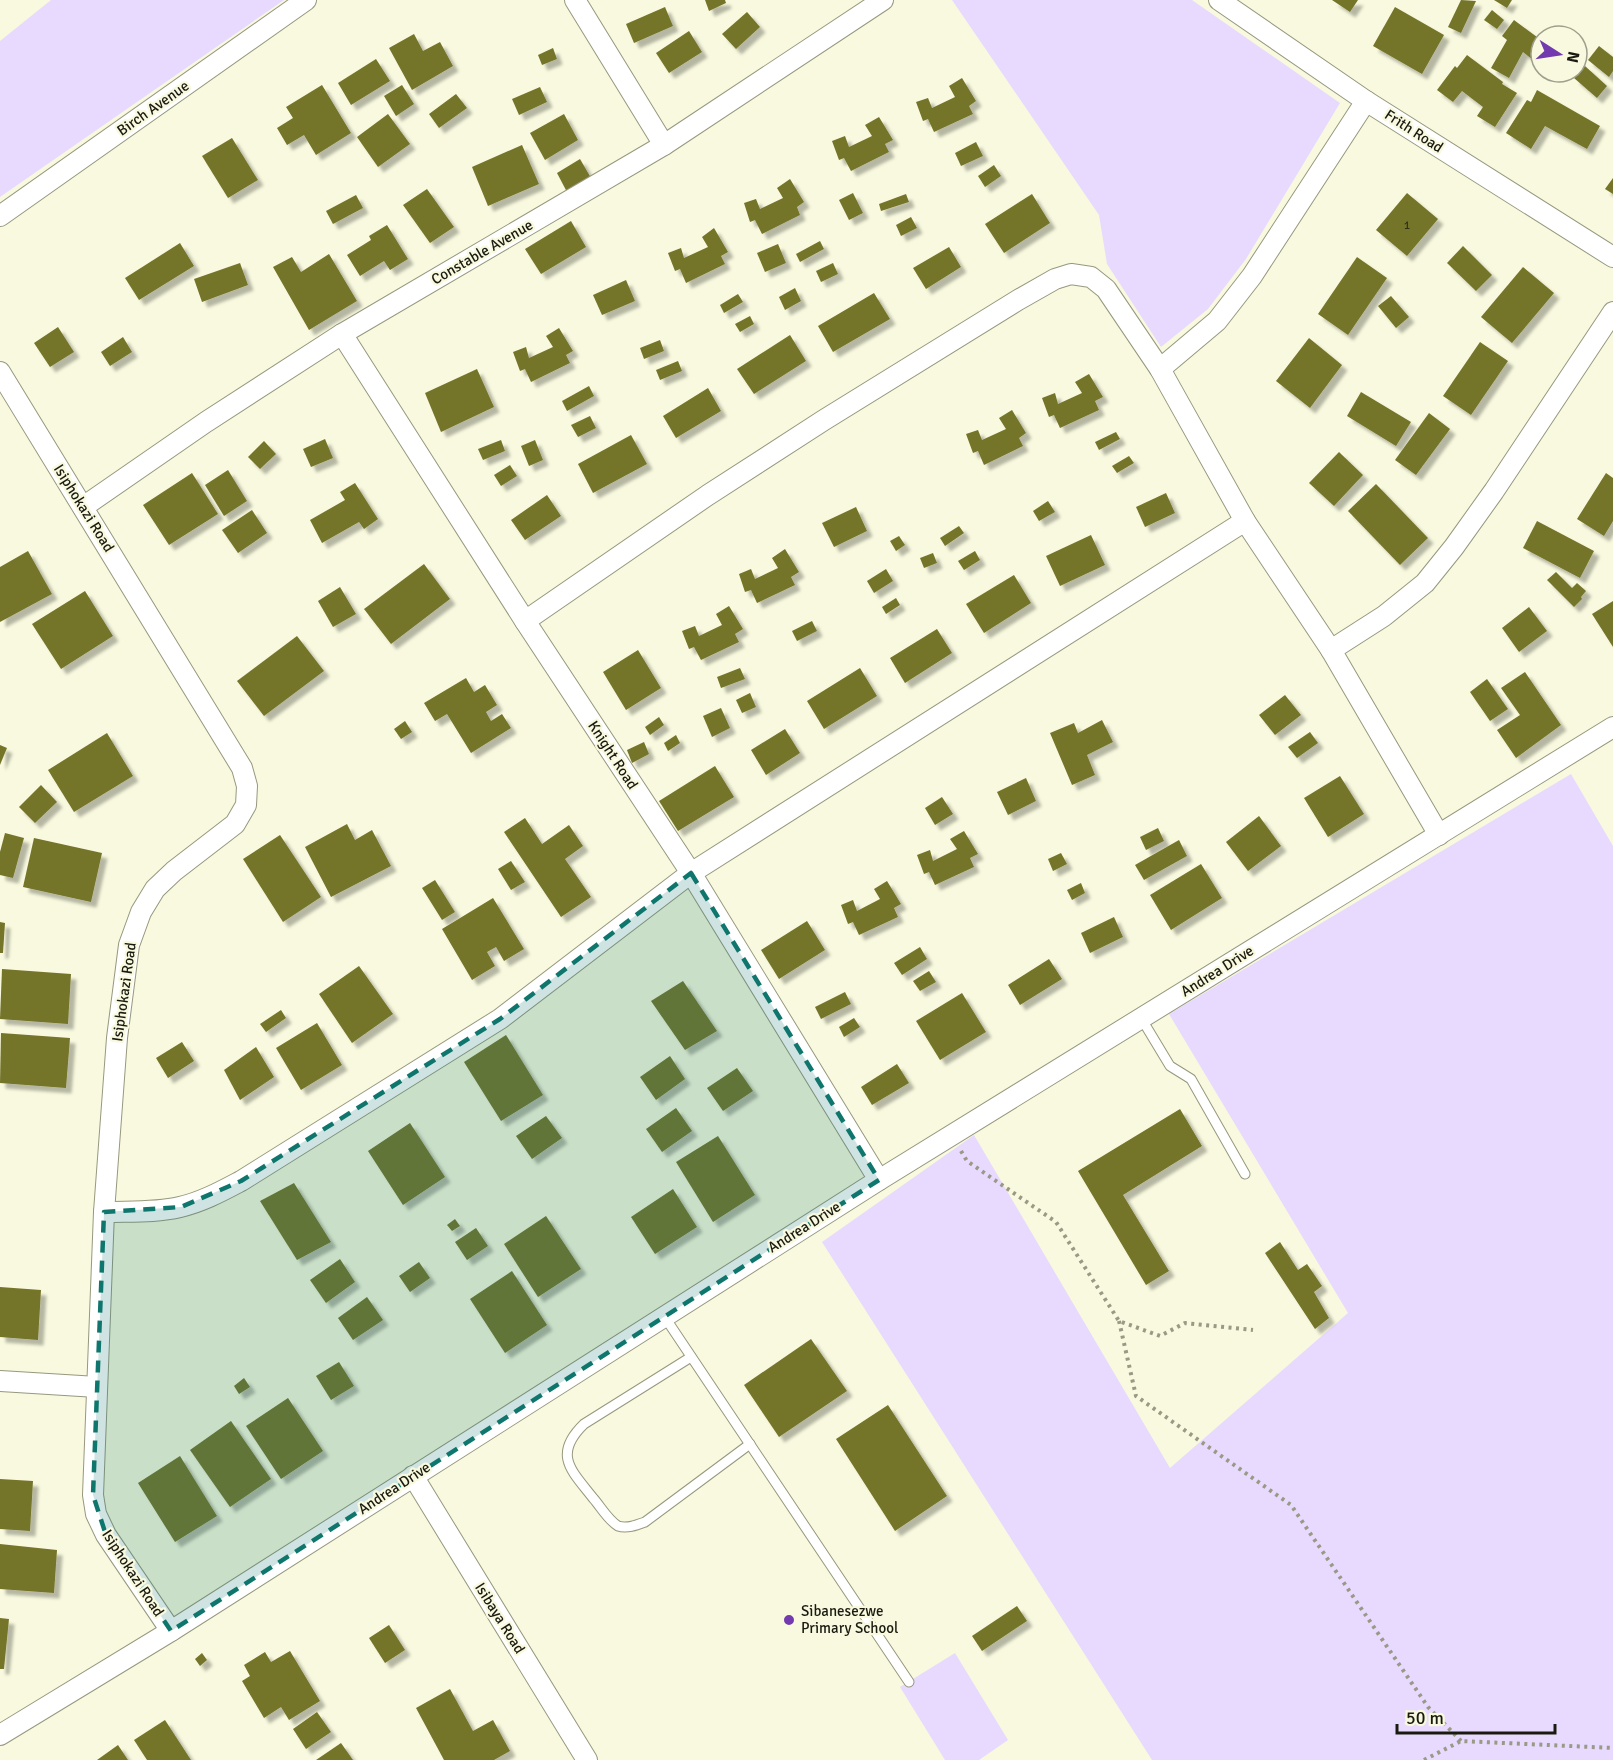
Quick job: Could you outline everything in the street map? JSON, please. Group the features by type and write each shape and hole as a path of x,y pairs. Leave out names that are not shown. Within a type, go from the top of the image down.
{"street":[{"name":"Birch Avenue","path":"0,216 306,0"},
{"path":"575,0 664,145"},
{"name":"Constable Avenue","path":"83,507 206,422 342,334 664,145 883,0"},
{"name":"Frith Road","path":"1219,0 1366,100 1613,257"},
{"path":"1160,369 1217,321 1252,276 1366,100"},
{"path":"525,621 708,495 1018,300 1055,279 1071,274 1091,277 1106,289 1160,369 1245,521 1332,650 1439,835"},
{"path":"1332,650 1384,616 1425,583 1494,491 1613,312"},
{"name":"Knight Road","path":"342,334 525,621 691,873 879,1180"},
{"name":"Isiphokazi Road","path":"0,372 242,768 247,786 246,805 235,824 174,871 155,889 141,912 129,945 117,1038 104,1212 92,1478 96,1514 106,1535 171,1631"},
{"path":"104,1212 181,1207 241,1181 500,1019 691,873 1245,521"},
{"name":"Andrea Drive","path":"0,1735 171,1631 879,1180 1613,727"},
{"path":"0,1381 97,1387"},
{"name":"Isibaya Road","path":"413,1476 586,1759"}],"lane":[{"path":"1141,1018 1170,1066 1191,1079 1245,1174"},
{"path":"664,1316 909,1682"},
{"path":"691,1357 584,1424 573,1434 567,1450 569,1468 611,1520 620,1527 635,1526 645,1522 750,1444"}],"path":[{"path":"950,1136 967,1161 1056,1222 1119,1321 1136,1396 1291,1505 1428,1707 1461,1741"},
{"path":"1119,1321 1160,1336 1185,1323 1253,1330"},
{"path":"1424,1760 1461,1741 1613,1748"}],"highlighted area":[{"path":"691,873 879,1180 171,1631 106,1535 93,1495 104,1212 181,1207 241,1181 500,1019"}],"shaded area":[{"path":"51,0 284,0 0,197 0,41"},
{"path":"952,0 1192,0 1340,103 1246,259 1208,309 1161,347 1107,264 1099,215"},
{"path":"1571,774 1613,846 1613,1760 1152,1760 822,1242 974,1135 1170,1468 1348,1313 1169,1014"},
{"path":"955,1653 1008,1740 979,1760 945,1760 900,1687"}],"building":[{"path":"705,0 725,0 726,3 709,11"},
{"path":"1332,0 1358,0 1350,12"},
{"path":"1461,0 1476,1 1461,33 1448,27"},
{"path":"1494,0 1512,0 1507,8"},
{"path":"665,7 673,26 634,43 626,24"},
{"path":"1395,7 1444,35 1422,74 1373,46"},
{"path":"1492,10 1504,20 1497,29 1484,20"},
{"path":"747,12 760,27 736,49 722,34"},
{"path":"1514,20 1529,31 1529,57 1523,52 1509,78 1491,68 1507,40 1502,36"},
{"path":"689,31 702,52 669,73 656,53"},
{"path":"414,34 423,51 440,42 453,66 412,90 389,48"},
{"path":"1599,46 1613,57 1613,71 1609,77 1589,61"},
{"path":"553,48 557,59 542,65 538,55"},
{"path":"1467,55 1503,82 1502,84 1517,93 1495,127 1477,116 1483,107 1462,91 1453,102 1437,90 1455,66 1457,68"},
{"path":"376,59 390,81 351,105 338,83"},
{"path":"1589,70 1607,86 1597,98 1581,84 1589,84"},
{"path":"962,78 976,101 969,106 973,114 934,132 928,119 923,121 916,102 928,98 932,108 955,97 949,86"},
{"path":"322,85 351,133 316,155 304,135 287,145 277,128 293,118 286,107"},
{"path":"402,85 414,104 396,116 384,96"},
{"path":"540,87 547,102 519,115 512,99"},
{"path":"1537,90 1600,126 1587,149 1545,126 1531,149 1506,133 1527,100 1531,102"},
{"path":"456,94 467,108 439,128 429,114"},
{"path":"388,114 410,144 378,167 357,137"},
{"path":"564,114 578,140 545,160 530,133"},
{"path":"879,117 893,140 885,144 889,152 851,171 844,158 839,160 832,141 845,136 849,147 872,136 865,125"},
{"path":"232,138 258,180 228,198 202,156"},
{"path":"976,142 983,156 961,166 955,153"},
{"path":"522,145 539,184 488,206 472,167"},
{"path":"580,159 591,178 567,192 557,173"},
{"path":"994,165 1001,176 985,187 978,176"},
{"path":"1613,178 1613,194 1605,189"},
{"path":"790,179 804,202 797,207 800,215 762,234 755,220 750,222 744,203 756,199 760,209 783,198 777,188"},
{"path":"427,189 454,227 430,243 403,205"},
{"path":"853,193 863,213 849,220 839,200"},
{"path":"1407,193 1438,219 1407,256 1376,230"},
{"path":"906,194 909,202 881,211 879,204"},
{"path":"1032,194 1050,223 1004,253 985,224"},
{"path":"356,195 363,208 333,224 326,211"},
{"path":"911,217 917,228 901,236 896,225"},
{"path":"571,221 586,247 541,274 525,249"},
{"path":"387,225 408,259 390,270 384,261 360,276 347,255 371,240 369,236"},
{"path":"714,228 728,252 721,256 725,264 686,283 680,269 675,271 668,253 681,248 684,258 708,247 702,237"},
{"path":"820,241 824,249 800,262 796,254"},
{"path":"180,243 194,266 139,300 125,278"},
{"path":"778,244 786,263 765,272 757,253"},
{"path":"1463,246 1492,275 1476,291 1447,263"},
{"path":"949,247 961,267 926,289 913,268"},
{"path":"329,254 357,301 309,330 273,267 292,257 301,272"},
{"path":"1357,257 1387,278 1348,335 1318,314"},
{"path":"240,263 248,285 202,302 194,279"},
{"path":"833,263 838,274 821,282 816,271"},
{"path":"1523,267 1554,293 1512,343 1481,317"},
{"path":"626,280 635,301 602,315 593,295"},
{"path":"795,288 801,301 785,310 779,297"},
{"path":"874,293 890,319 833,352 818,326"},
{"path":"738,294 743,302 724,313 720,305"},
{"path":"1391,296 1409,317 1396,328 1378,306"},
{"path":"750,316 754,324 740,332 735,324"},
{"path":"58,327 74,352 50,367 34,343"},
{"path":"559,328 573,351 566,355 570,363 531,382 525,369 520,371 513,352 526,347 529,358 553,347 546,336"},
{"path":"790,335 806,361 754,394 737,369"},
{"path":"123,337 132,352 110,366 101,352"},
{"path":"1309,338 1342,365 1310,408 1276,381"},
{"path":"660,340 664,351 644,359 640,348"},
{"path":"1480,342 1508,361 1471,415 1443,396"},
{"path":"678,361 682,371 660,380 656,370"},
{"path":"477,369 494,407 441,432 425,393"},
{"path":"1089,374 1103,397 1095,401 1099,410 1060,428 1054,415 1049,417 1042,398 1055,393 1058,404 1082,393 1075,382"},
{"path":"589,386 594,396 567,411 562,401"},
{"path":"708,388 721,411 676,438 663,416"},
{"path":"1361,392 1411,422 1396,446 1347,416"},
{"path":"1012,410 1026,433 1019,438 1023,446 984,465 978,451 973,453 966,434 978,430 982,440 1006,429 999,418"},
{"path":"1429,413 1450,429 1416,475 1395,460"},
{"path":"590,416 596,428 578,437 571,425"},
{"path":"1116,432 1120,439 1099,450 1095,442"},
{"path":"631,435 647,464 593,493 578,464"},
{"path":"325,439 333,458 311,467 303,449"},
{"path":"501,440 505,451 483,460 478,449"},
{"path":"535,440 543,460 529,466 521,446"},
{"path":"264,441 276,454 260,469 248,457"},
{"path":"1339,452 1363,475 1334,506 1309,483"},
{"path":"1129,456 1134,463 1117,473 1112,466"},
{"path":"510,465 517,476 501,486 494,475"},
{"path":"228,470 247,501 224,516 205,485"},
{"path":"192,473 218,514 169,545 143,505"},
{"path":"1606,473 1613,478 1613,521 1604,536 1577,519"},
{"path":"355,483 378,519 364,529 359,522 322,543 310,520 345,500 340,492"},
{"path":"1376,484 1428,538 1400,565 1348,511"},
{"path":"1166,493 1175,513 1145,527 1136,507"},
{"path":"547,495 561,516 525,540 511,520"},
{"path":"1048,501 1055,512 1039,521 1033,511"},
{"path":"856,507 867,531 834,547 822,523"},
{"path":"252,510 267,533 238,553 222,530"},
{"path":"1537,521 1594,551 1580,578 1523,548"},
{"path":"959,526 964,533 945,546 940,538"},
{"path":"1091,535 1105,565 1060,586 1046,556"},
{"path":"899,536 905,545 896,551 890,541"},
{"path":"785,549 799,572 791,577 795,585 757,603 751,590 745,592 739,574 751,569 755,579 778,568 772,558"},
{"path":"28,551 52,594 0,622 0,567"},
{"path":"975,551 980,560 964,570 958,561"},
{"path":"933,553 937,563 924,568 920,558"},
{"path":"424,564 450,599 391,644 364,609"},
{"path":"886,569 893,581 874,593 867,581"},
{"path":"1556,572 1572,588 1577,583 1586,591 1574,607 1547,580"},
{"path":"1014,575 1031,603 984,633 966,604"},
{"path":"340,587 356,614 333,627 318,601"},
{"path":"85,591 113,636 61,669 32,624"},
{"path":"896,598 900,605 886,614 882,607"},
{"path":"1613,601 1613,647 1592,614"},
{"path":"729,606 743,629 735,634 739,642 701,660 694,647 689,649 682,631 695,626 699,636 722,625 716,614"},
{"path":"1529,607 1547,631 1519,652 1502,628"},
{"path":"812,621 817,631 797,641 792,631"},
{"path":"937,629 952,653 905,683 890,658"},
{"path":"297,636 324,671 264,716 237,681"},
{"path":"638,650 661,688 626,710 603,672"},
{"path":"740,668 745,679 721,688 717,677"},
{"path":"860,668 877,696 824,729 807,701"},
{"path":"1525,672 1561,725 1516,758 1497,730 1520,715 1501,688"},
{"path":"466,678 474,692 485,685 497,705 486,712 491,721 502,714 511,728 471,753 447,714 435,721 424,703"},
{"path":"1487,679 1508,709 1490,721 1470,692"},
{"path":"750,693 756,707 742,713 736,700"},
{"path":"1285,695 1301,715 1275,735 1259,715"},
{"path":"721,708 730,728 712,737 703,716"},
{"path":"659,717 664,725 650,735 645,727"},
{"path":"1102,720 1113,742 1087,755 1095,775 1072,785 1050,733 1074,723 1078,733"},
{"path":"405,721 412,732 401,739 394,729"},
{"path":"785,729 800,753 766,775 751,750"},
{"path":"1310,732 1318,743 1297,758 1288,747"},
{"path":"107,733 133,776 74,812 48,770"},
{"path":"676,735 680,743 668,751 664,743"},
{"path":"644,742 649,754 632,763 627,750"},
{"path":"0,745 7,748 0,765"},
{"path":"715,766 734,797 678,831 659,801"},
{"path":"1340,776 1364,814 1328,837 1304,798"},
{"path":"1026,778 1036,801 1008,815 997,792"},
{"path":"41,785 57,802 35,823 19,807"},
{"path":"942,797 953,814 935,825 925,808"},
{"path":"1259,816 1281,846 1248,871 1226,842"},
{"path":"525,818 542,844 569,825 583,846 565,859 591,897 561,917 504,832"},
{"path":"347,824 355,840 372,830 391,866 331,897 305,847"},
{"path":"1158,828 1164,841 1146,850 1140,837"},
{"path":"964,831 978,854 970,858 974,867 935,885 929,872 924,874 917,855 930,850 933,861 957,849 950,839"},
{"path":"5,833 24,838 13,878 0,875 0,852"},
{"path":"280,835 321,897 283,922 243,859"},
{"path":"34,838 102,853 91,902 23,887"},
{"path":"1179,840 1187,856 1144,880 1135,865"},
{"path":"1061,853 1067,864 1053,871 1048,859"},
{"path":"511,861 525,882 511,890 498,869"},
{"path":"1201,864 1222,898 1171,930 1150,895"},
{"path":"435,880 455,912 442,920 422,888"},
{"path":"887,881 901,904 894,908 898,917 859,935 853,922 848,924 841,905 853,900 857,911 880,899 874,889"},
{"path":"1081,883 1085,893 1072,900 1067,890"},
{"path":"493,898 524,949 504,961 496,947 487,952 495,966 472,980 442,929"},
{"path":"1114,917 1123,937 1090,953 1081,933"},
{"path":"807,921 825,950 779,979 761,950"},
{"path":"0,922 5,923 3,953 0,953"},
{"path":"920,947 927,959 902,975 894,963"},
{"path":"1049,959 1062,979 1020,1005 1008,985"},
{"path":"359,966 393,1014 352,1043 319,994"},
{"path":"2,969 71,974 68,1024 0,1019"},
{"path":"929,971 936,982 920,991 913,981"},
{"path":"683,981 717,1031 685,1050 651,1001"},
{"path":"845,992 851,1004 821,1019 815,1007"},
{"path":"962,993 986,1032 940,1060 916,1021"},
{"path":"281,1010 286,1018 266,1032 260,1024"},
{"path":"854,1018 860,1027 844,1037 839,1027"},
{"path":"317,1023 342,1065 301,1090 276,1048"},
{"path":"1,1033 70,1038 66,1088 0,1083"},
{"path":"506,1035 543,1095 501,1121 464,1062"},
{"path":"182,1042 194,1061 168,1078 156,1058"},
{"path":"256,1047 274,1077 240,1100 224,1070"},
{"path":"670,1056 685,1079 656,1100 640,1077"},
{"path":"897,1064 909,1083 872,1105 861,1087"},
{"path":"737,1068 753,1091 723,1111 707,1088"},
{"path":"676,1108 692,1131 662,1152 646,1129"},
{"path":"1180,1109 1202,1146 1123,1195 1169,1271 1146,1285 1078,1171"},
{"path":"546,1116 562,1138 532,1159 516,1136"},
{"path":"410,1123 445,1177 403,1205 368,1151"},
{"path":"718,1136 755,1195 713,1222 676,1162"},
{"path":"294,1183 331,1242 297,1260 260,1201"},
{"path":"673,1189 697,1227 655,1254 631,1217"},
{"path":"546,1216 581,1269 538,1297 504,1244"},
{"path":"455,1219 460,1226 452,1231 447,1225"},
{"path":"476,1228 488,1246 467,1260 455,1242"},
{"path":"1280,1242 1298,1270 1307,1264 1322,1286 1314,1292 1329,1318 1315,1329 1265,1253"},
{"path":"340,1259 355,1282 326,1303 310,1280"},
{"path":"419,1262 430,1278 410,1292 399,1276"},
{"path":"512,1271 547,1325 505,1353 470,1299"},
{"path":"0,1287 41,1290 38,1340 0,1337"},
{"path":"367,1297 383,1320 353,1340 338,1318"},
{"path":"811,1339 847,1391 779,1437 744,1385"},
{"path":"339,1362 354,1386 331,1400 316,1376"},
{"path":"244,1378 250,1387 239,1394 234,1386"},
{"path":"288,1398 323,1451 281,1479 246,1426"},
{"path":"888,1405 947,1496 895,1531 836,1439"},
{"path":"231,1421 271,1479 230,1507 190,1450"},
{"path":"180,1456 217,1516 175,1542 138,1483"},
{"path":"0,1479 33,1481 30,1531 0,1529"},
{"path":"0,1544 57,1550 54,1593 0,1589"},
{"path":"1017,1606 1027,1621 982,1651 972,1636"},
{"path":"0,1618 9,1619 4,1669 0,1669"},
{"path":"389,1625 405,1650 385,1663 369,1638"},
{"path":"290,1651 320,1701 289,1720 281,1707 264,1718 242,1681 250,1676 244,1665 265,1652 271,1662"},
{"path":"202,1653 207,1660 200,1666 195,1659"},
{"path":"450,1689 473,1731 493,1720 510,1751 494,1760 444,1760 416,1708"},
{"path":"317,1712 331,1732 306,1749 293,1729"},
{"path":"165,1720 191,1760 147,1760 134,1740"},
{"path":"341,1743 353,1760 316,1760"},
{"path":"118,1745 128,1760 97,1760"}],"place":[{"name":"Sibanesezwe Primary School","path":"789,1620"}]}
